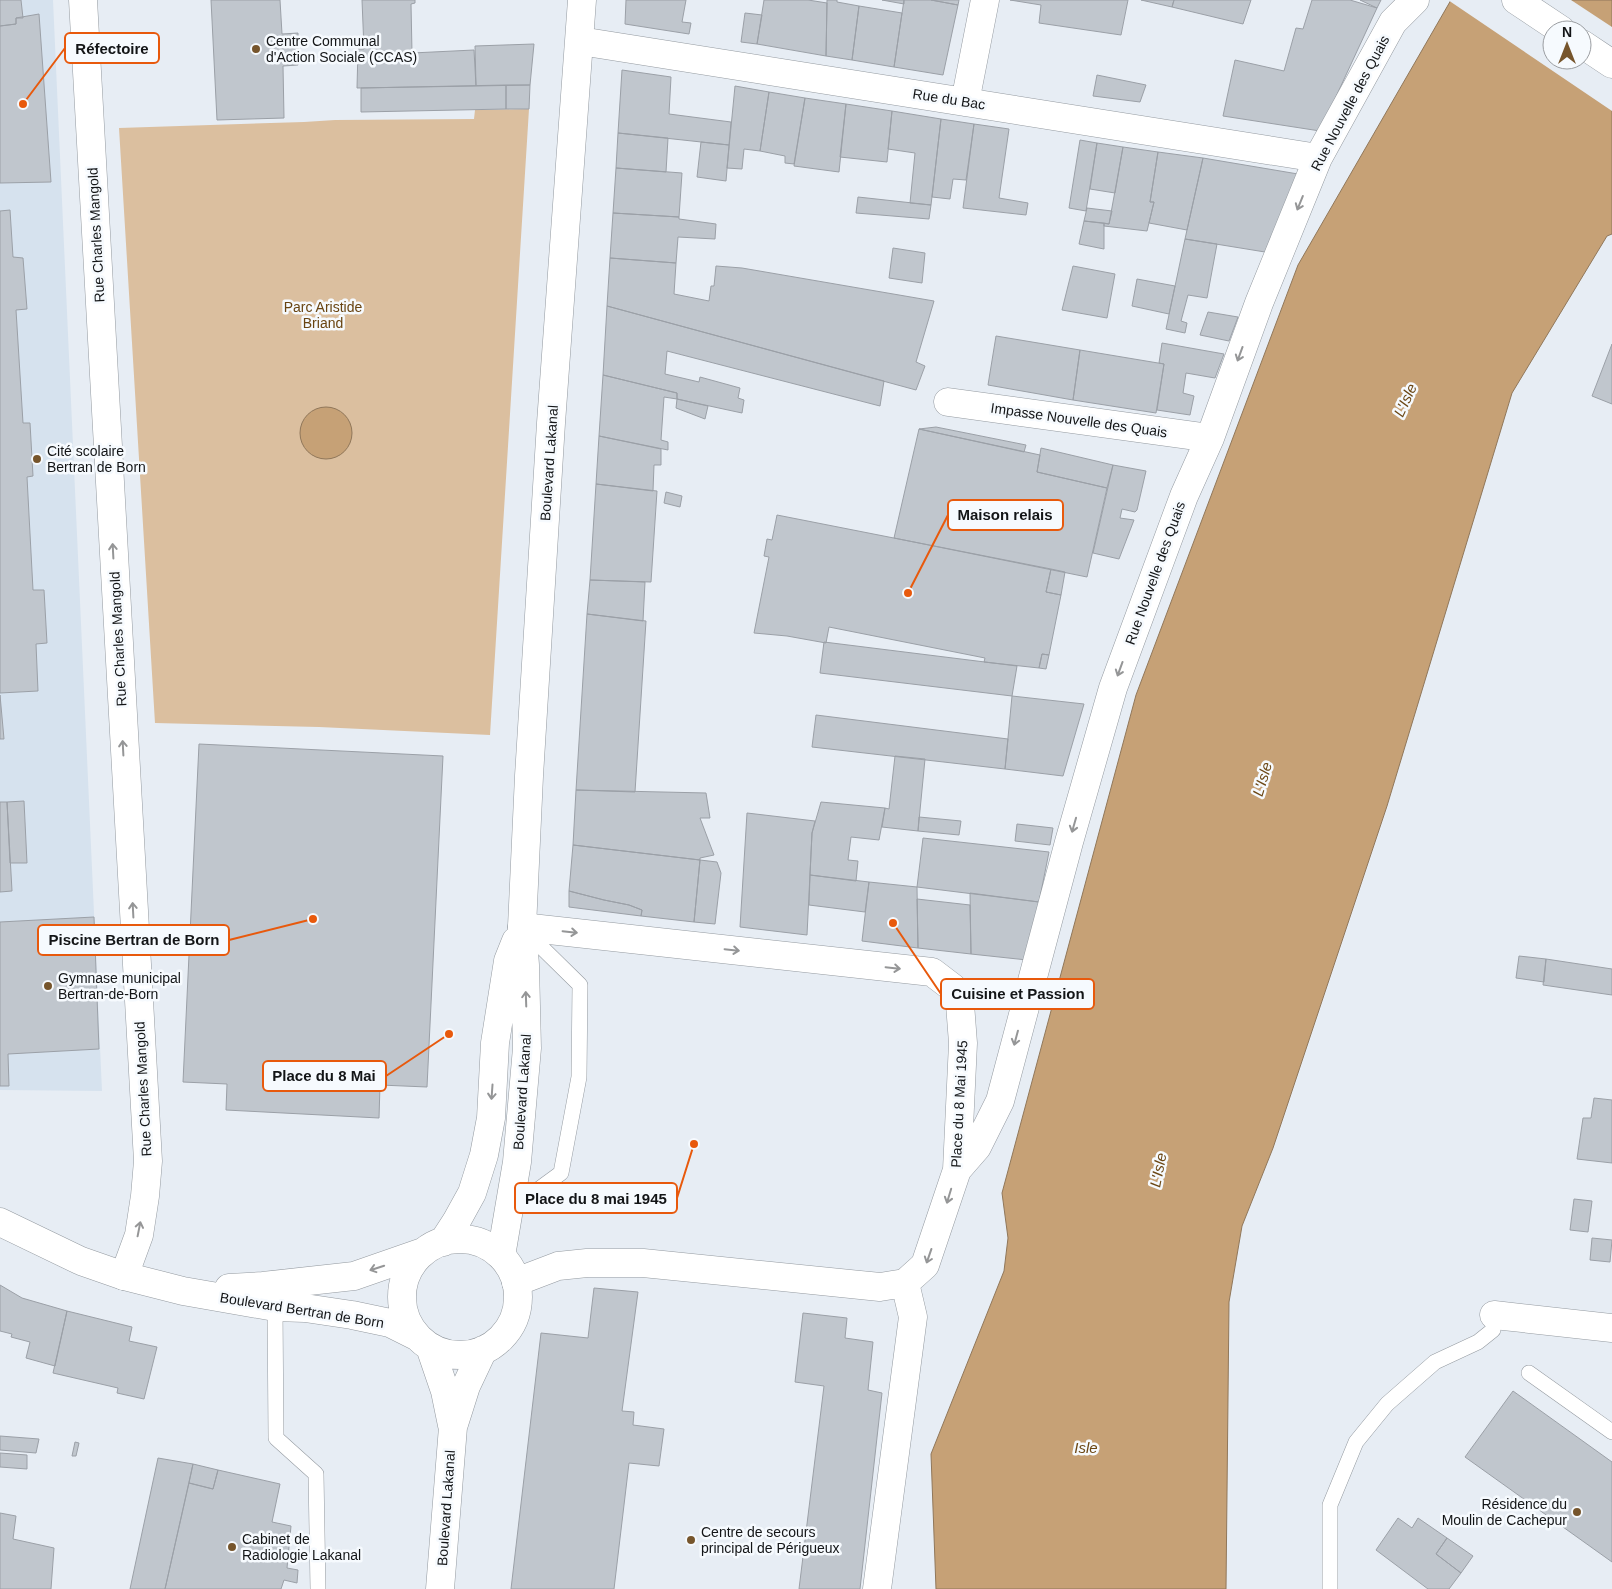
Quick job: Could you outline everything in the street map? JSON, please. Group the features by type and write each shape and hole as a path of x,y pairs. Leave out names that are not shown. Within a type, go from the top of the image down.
{"street":[{"name":"Rue Charles Mangold","path":"83,0 122,727 148,1161 139,1235 124,1276"},
{"name":"Boulevard Lakanal","path":"501,1256 517,1162 527,1048 522,927 529,776 551,422 582,0"},
{"path":"965,102 985,0"},
{"name":"Rue Nouvelle des Quais","path":"956,1170 977,1147 1000,1101 1069,842 1113,688 1184,496 1210,438 1259,303 1318,158 1393,22 1415,0"},
{"path":"1516,0 1546,20"},
{"name":"Rue du Bac","path":"580,41 1318,158"},
{"path":"1592,51 1612,64"},
{"name":"Impasse Nouvelle des Quais","path":"948,402 1210,438"},
{"name":"Boulevard Lakanal","path":"433,1247 456,1222 472,1193 484,1155 491,1118 496,1044 508,961 522,927"},
{"name":"Place du 8 Mai 1945","path":"522,927 932,972 954,988 960,1004 963,1044 956,1170 925,1265 905,1283"},
{"name":"Boulevard Bertran de Born","path":"0,1222 81,1261 124,1276 183,1290 275,1307 305,1308 381,1321 390,1323 424,1342"},
{"path":"459,1239 474,1240 489,1246 501,1256 510,1268 516,1282 518,1298 515,1314 508,1329 497,1341 483,1350 465,1354 447,1353 424,1342 407,1322 402,1303 403,1284 410,1266 433,1247 459,1239"},
{"name":"Boulevard Bertran de Born","path":"183,1290 263,1286 354,1276 433,1247"},
{"path":"516,1282 558,1266 586,1263 643,1263 880,1287 905,1283 913,1316 876,1589"},
{"path":"1494,1315 1612,1328"},
{"name":"Boulevard Lakanal","path":"424,1342 445,1391 452,1427"},
{"name":"Boulevard Lakanal","path":"440,1589 452,1427 466,1386 483,1350"}],"lane":[{"path":"509,1211 561,1173 579,1077 580,985 522,927"},
{"path":"275,1307 276,1438 316,1474 318,1589"},
{"path":"1330,1589 1330,1505 1356,1442 1387,1404 1435,1362 1478,1342 1493,1330 1494,1315"},
{"path":"1529,1373 1612,1432"}],"shaded area":[{"name":"Cité scolaire Bertran de Born","path":"0,0 53,0 102,1091 0,1090"}],"green space":[{"name":"Parc Aristide Briand","path":"529,109 490,735 319,727 155,723 119,128 335,120 474,119 475,110"}],"water":[{"name":"Isle","path":"1451,0 1612,0 1612,234 1607,236 1512,393 1387,806 1273,1148 1242,1226 1229,1302 1226,1589 936,1589 931,1454 1004,1271 1008,1238 1002,1193 1136,695 1298,265"},
{"path":"326,407 340,411 348,419 352,433 348,447 340,455 326,459 312,455 304,447 300,433 304,419 312,411"}],"pier":[{"path":"1448,0 1571,0 1612,27 1612,111 1551,70 1592,70 1592,20 1542,20 1542,64"}],"building":[{"path":"0,0 21,0 23,18 16,18 16,24 0,26"},
{"name":"Centre Communal d'Action Sociale (CCAS)","path":"211,0 280,0 282,34 298,33 298,65 283,66 284,118 217,120"},
{"path":"362,0 415,0 415,3 411,4 412,53 474,50 476,86 357,88 358,49 364,49"},
{"path":"626,0 686,0 682,22 691,23 689,34 625,24"},
{"path":"764,0 808,0 827,3 826,56 757,44"},
{"path":"827,0 837,0 837,2 859,6 852,60 826,56"},
{"path":"882,0 904,0 904,4"},
{"path":"904,0 931,0 958,5 943,75 894,67"},
{"path":"931,0 959,0 958,5"},
{"path":"1010,0 1128,0 1121,35 1039,23 1041,5"},
{"path":"1141,0 1174,0 1172,7"},
{"path":"1174,0 1251,0 1243,24 1172,7"},
{"path":"1312,0 1350,0 1377,8 1320,131 1223,116 1235,60 1284,71 1296,28 1303,29"},
{"path":"1360,0 1381,0 1377,8"},
{"path":"859,6 902,13 894,67 852,60"},
{"path":"745,13 762,15 757,44 741,42"},
{"path":"39,14 51,182 0,183 0,26 16,24 16,18"},
{"path":"534,44 530,85 476,86 475,46"},
{"path":"622,70 671,77 669,114 731,122 729,145 618,133"},
{"path":"1097,75 1146,85 1140,102 1093,96"},
{"path":"506,85 530,85 529,109 506,109"},
{"path":"506,85 506,109 361,112 361,88"},
{"path":"735,86 769,92 760,151 744,149 742,169 727,168"},
{"path":"769,92 805,98 794,164 785,163 785,156 760,151"},
{"path":"805,98 846,104 839,172 794,166"},
{"path":"846,104 892,111 887,162 840,157"},
{"path":"892,111 941,119 931,205 910,203 915,153 888,149"},
{"path":"941,119 974,124 966,180 953,179 950,199 932,197"},
{"path":"974,124 1009,129 999,198 1028,203 1026,215 963,208"},
{"path":"618,133 668,138 666,172 616,168"},
{"path":"1080,140 1097,143 1086,211 1069,208"},
{"path":"701,142 729,145 726,181 697,177"},
{"path":"1097,143 1123,147 1115,193 1090,189"},
{"path":"1123,147 1158,152 1150,202 1154,202 1147,231 1104,226 1104,223 1109,224"},
{"path":"1158,152 1203,158 1187,230 1149,223 1154,202 1150,202"},
{"path":"1203,158 1298,174 1265,252 1185,239"},
{"path":"616,168 682,173 679,217 613,213"},
{"path":"858,197 931,205 929,219 856,213"},
{"path":"1087,208 1112,211 1109,224 1084,221"},
{"path":"10,210 13,257 23,258 27,309 16,310 23,423 30,423 33,476 27,477 33,590 44,590 47,643 36,644 38,691 0,693 0,211"},
{"path":"613,213 679,217 679,219 716,224 715,239 678,237 676,263 610,258"},
{"path":"1084,221 1104,223 1104,249 1079,244"},
{"path":"1185,239 1217,244 1207,298 1188,295 1181,321 1187,323 1185,333 1166,329"},
{"path":"893,248 925,253 922,283 889,278"},
{"path":"610,258 676,263 674,294 709,301 711,286 714,286 716,266 742,268 934,301 916,362 925,366 916,390 607,306"},
{"path":"1073,266 1115,274 1107,318 1062,310"},
{"path":"1137,279 1175,286 1169,314 1132,306"},
{"path":"607,306 884,381 880,406 667,351 665,374 699,382 700,377 740,388 738,398 744,400 742,413 677,399 677,393 603,375"},
{"path":"1208,312 1238,317 1229,341 1200,335"},
{"path":"996,336 1080,350 1073,400 988,385"},
{"path":"1162,343 1224,354 1215,378 1186,373 1183,393 1194,396 1190,415 1157,410 1164,364 1159,363"},
{"path":"1612,344 1612,404 1592,396"},
{"path":"1080,350 1164,364 1156,413 1073,400"},
{"path":"603,375 677,393 677,399 664,397 661,440 668,442 668,450 599,436"},
{"path":"677,399 708,406 705,419 676,408"},
{"path":"936,427 1026,445 1024,452 919,429"},
{"path":"919,429 1040,455 1037,472 1107,488 1087,577 894,538"},
{"path":"599,436 661,449 661,465 654,465 653,491 596,484"},
{"path":"1041,448 1113,465 1107,488 1037,472"},
{"path":"1113,465 1146,471 1137,510 1135,512 1122,509 1120,518 1134,520 1119,559 1093,553"},
{"path":"596,484 657,491 651,582 590,580"},
{"path":"666,492 682,496 680,507 664,503"},
{"path":"777,515 1051,569 1046,592 1061,595 1049,655 1042,654 1039,668 984,662 985,658 829,627 826,643 787,636 754,633 769,557 764,556 767,539 772,540"},
{"path":"1051,569 1065,572 1061,595 1046,592"},
{"path":"590,580 645,582 643,621 587,614"},
{"path":"587,614 646,621 635,792 576,790"},
{"path":"824,642 1017,666 1012,696 820,673"},
{"path":"1042,654 1049,655 1046,669 1039,668"},
{"path":"0,695 4,739 0,739"},
{"path":"1012,696 1084,704 1063,776 1005,769"},
{"path":"816,715 1008,739 1005,769 812,747"},
{"path":"199,744 443,756 427,1087 380,1085 379,1118 226,1110 227,1084 183,1082"},
{"path":"895,756 925,759 918,831 882,827 885,808 889,809"},
{"path":"576,790 706,793 710,818 700,818 714,855 700,858 700,860 573,845"},
{"path":"24,801 27,863 10,863 7,802"},
{"path":"0,802 7,802 12,891 0,892"},
{"path":"821,802 885,808 879,840 851,837 848,860 858,861 856,881 810,875 812,833"},
{"path":"747,813 815,821 812,833 807,935 740,927"},
{"path":"919,817 961,821 959,835 918,831"},
{"path":"1017,824 1053,828 1050,845 1015,841"},
{"path":"923,838 1049,852 1039,902 917,887"},
{"path":"573,845 700,860 694,922 641,916 642,910 629,905 569,891"},
{"path":"700,860 717,862 721,873 715,924 694,922"},
{"path":"810,875 869,882 865,912 809,905"},
{"path":"869,882 917,887 918,948 862,941"},
{"path":"569,891 629,905 642,910 641,916 569,907"},
{"path":"970,893 1039,902 1027,960 971,954"},
{"path":"917,899 970,905 971,954 918,948"},
{"name":"Gymnase municipal Bertran-de-Born","path":"94,917 99,1049 8,1054 9,1086 0,1086 0,922"},
{"path":"1519,956 1546,959 1544,982 1516,978"},
{"path":"1546,959 1612,969 1612,995 1543,985"},
{"path":"1594,1098 1612,1100 1612,1163 1577,1159 1583,1118 1591,1118"},
{"path":"1574,1199 1592,1201 1588,1232 1570,1230"},
{"path":"1592,1238 1612,1240 1610,1262 1590,1260"},
{"path":"0,1285 22,1298 67,1311 55,1366 26,1358 30,1342 11,1337 12,1334 0,1331"},
{"path":"594,1288 638,1292 622,1411 634,1412 633,1425 664,1429 659,1466 629,1463 614,1589 511,1589 541,1333 588,1338"},
{"path":"67,1311 132,1327 129,1341 157,1347 144,1399 117,1393 118,1388 53,1373"},
{"path":"803,1313 847,1318 845,1338 873,1342 868,1390 882,1393 860,1589 799,1589 824,1386 795,1382"},
{"name":"Résidence du Moulin de Cachepur","path":"1513,1391 1612,1462 1612,1562 1465,1457"},
{"path":"0,1436 39,1439 36,1453 0,1450"},
{"path":"75,1442 79,1443 76,1456 72,1456"},
{"path":"0,1453 27,1455 27,1469 0,1467"},
{"path":"158,1458 193,1464 165,1589 130,1589"},
{"path":"193,1464 218,1470 213,1489 189,1483"},
{"name":"Cabinet de Radiologie Lakanal","path":"218,1470 280,1484 272,1522 291,1526 287,1568 298,1570 297,1583 284,1580 281,1589 165,1589 189,1483 213,1489"},
{"path":"0,1513 16,1516 13,1539 54,1548 51,1589 0,1589"},
{"path":"1398,1518 1412,1528 1418,1518 1447,1538 1436,1554 1461,1573 1449,1589 1428,1589 1376,1550"},
{"path":"1447,1538 1473,1556 1461,1573 1436,1554"}],"place":[{"name":"Centre Communal d'Action Sociale (CCAS)","path":"256,49"},
{"name":"Réfectoire","path":"23,104"},
{"name":"Cité scolaire Bertran de Born","path":"37,459"},
{"name":"Maison relais","path":"908,593"},
{"name":"Piscine Bertran de Born","path":"313,919"},
{"name":"Cuisine et Passion","path":"893,923"},
{"name":"Gymnase municipal Bertran-de-Born","path":"48,986"},
{"name":"Place du 8 Mai","path":"449,1034"},
{"name":"Place du 8 mai 1945","path":"694,1144"},
{"name":"Résidence du Moulin de Cachepur","path":"1577,1512"},
{"name":"Centre de secours principal de Périgueux","path":"691,1540"},
{"name":"Cabinet de Radiologie Lakanal","path":"232,1547"}],"water label":[{"name":"L'Isle","path":"1405,400"},
{"name":"L'Isle","path":"1262,779"},
{"name":"L'Isle","path":"1158,1170"}]}
